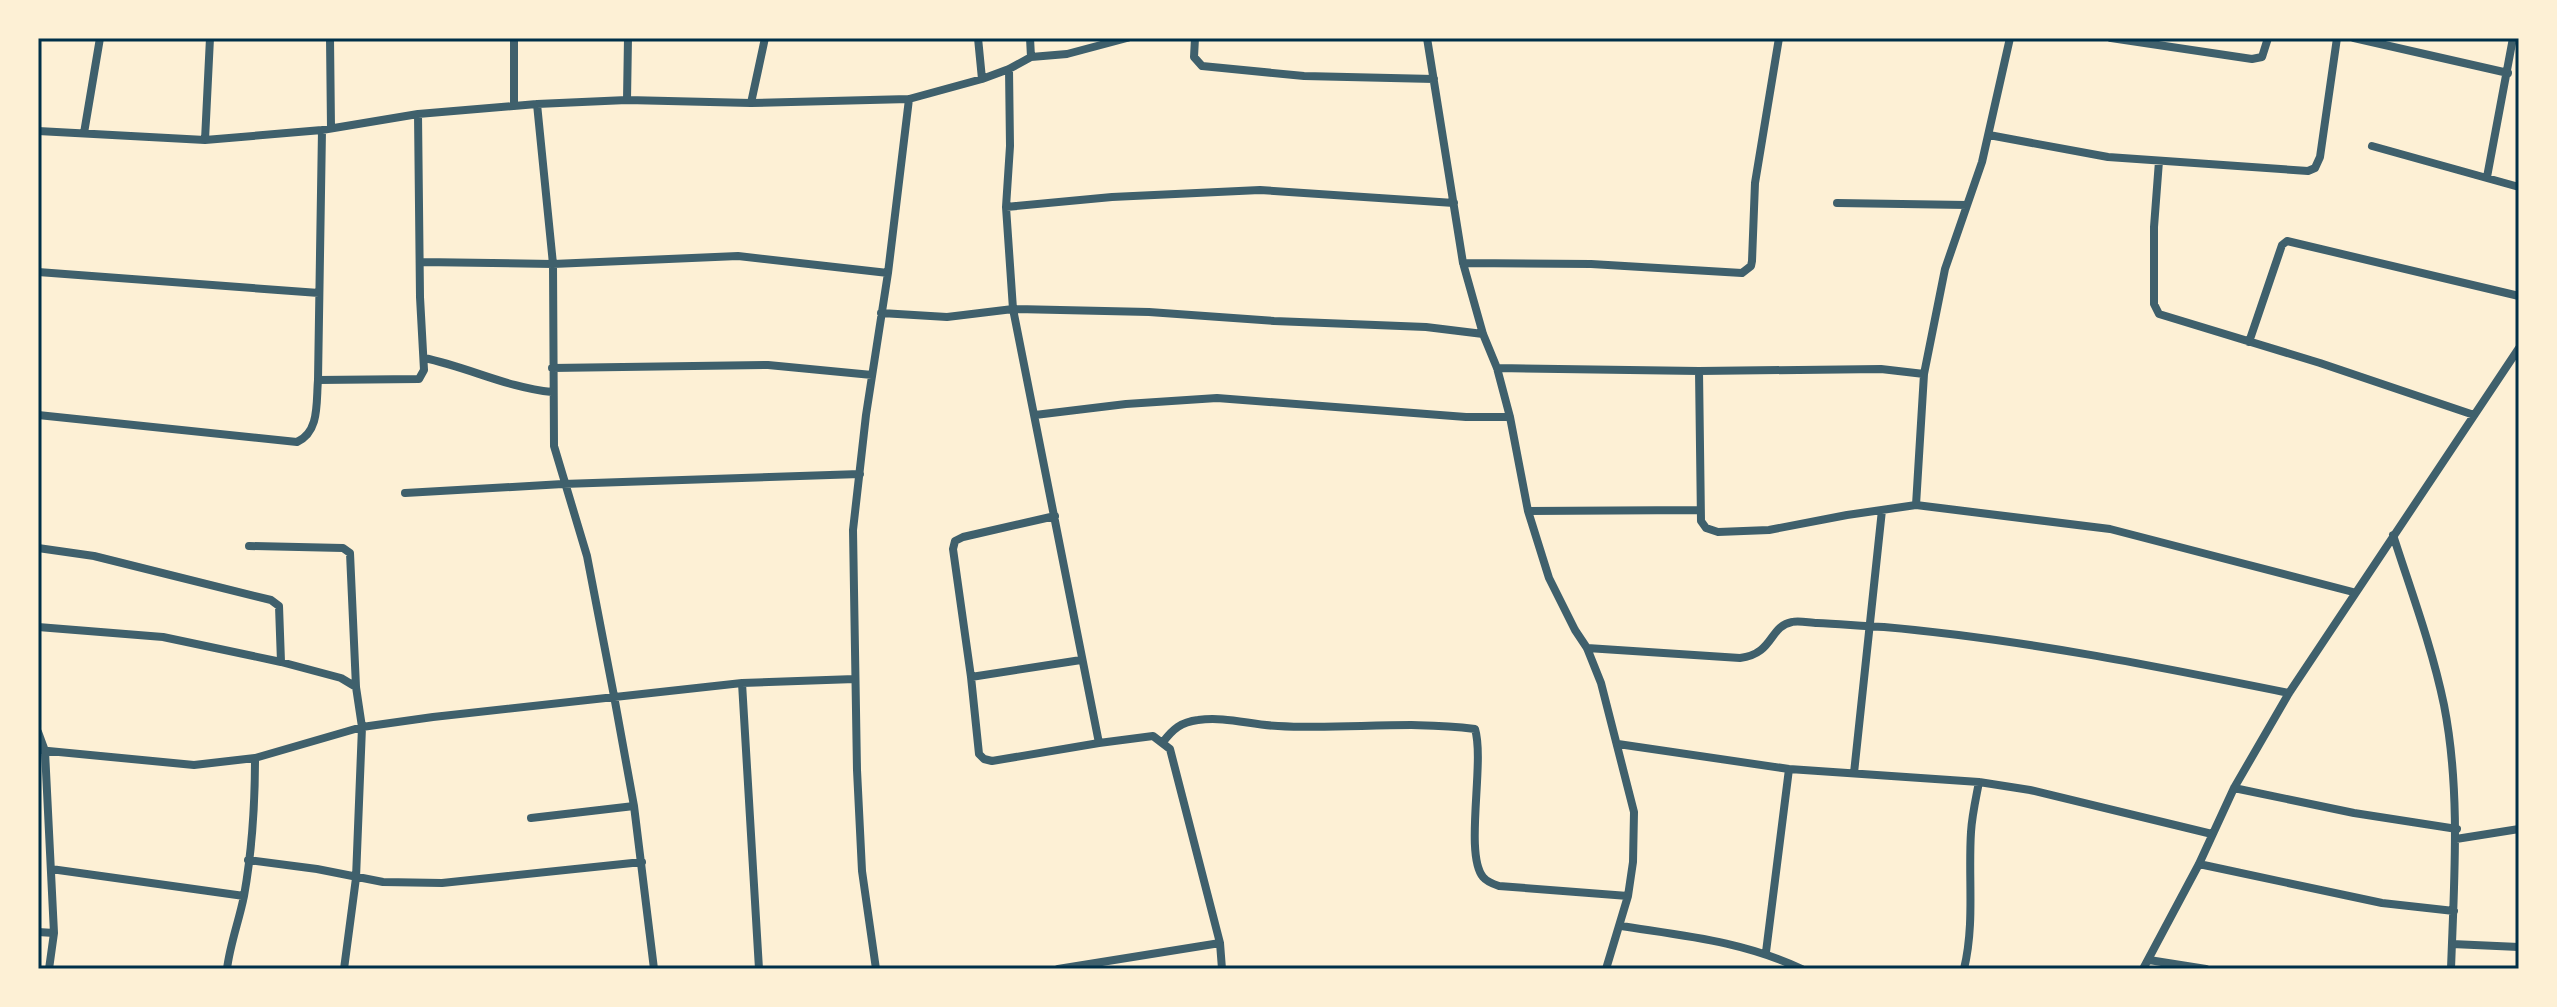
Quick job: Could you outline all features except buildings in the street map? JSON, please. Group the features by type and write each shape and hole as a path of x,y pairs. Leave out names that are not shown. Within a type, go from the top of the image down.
{"street":[{"path":"84,133 100,38"},
{"path":"205,140 210,38"},
{"path":"38,415 297,442 306,438 315,420 318,380 330,38"},
{"path":"514,38 514,106"},
{"path":"627,100 628,38"},
{"path":"751,103 765,38"},
{"path":"978,38 982,79"},
{"path":"1030,38 1031,57"},
{"path":"38,131 205,140 326,129 418,114 537,104 627,100 751,103 909,99 982,79 1031,57 1067,54 1127,38"},
{"path":"1195,38 1194,57 1202,66 1304,76 1434,79"},
{"path":"1427,38 1463,263 1510,417 1528,511 1549,578 1587,648 1601,683 1634,812 1633,862 1628,896 1606,969"},
{"path":"1463,263 1591,264 1746,271 1752,261 1755,183 1779,38"},
{"path":"1916,505 1924,374 1945,269 1989,135 2010,38"},
{"path":"2111,38 2252,59 2262,57 2268,38"},
{"path":"1989,135 2108,157 2308,171 2315,168 2323,141 2337,38"},
{"path":"2354,38 2508,73"},
{"path":"2487,177 2513,38"},
{"path":"1009,69 1010,146 1006,207 1013,309 1099,743"},
{"path":"876,969 862,871 853,530 909,99"},
{"path":"537,104 553,264 554,446 587,556 614,696 634,806 654,969"},
{"path":"318,380 419,379 424,370 418,114"},
{"path":"2372,146 2519,187"},
{"path":"2159,161 2154,227 2156,312 2474,415"},
{"path":"1006,207 1112,197 1260,190 1454,203"},
{"path":"1837,203 1967,205"},
{"path":"2249,342 2282,245 2287,241 2519,296"},
{"path":"421,262 553,264 738,256 888,273"},
{"path":"38,272 319,293"},
{"path":"881,313 947,317 1013,309 1149,312 1426,327 1483,334"},
{"path":"2143,969 2199,864 2234,788 2289,693 2353,592 2519,348"},
{"path":"424,358 525,389 552,392"},
{"path":"552,368 768,365 872,375"},
{"path":"1497,368 1699,371 1881,369 1924,374"},
{"path":"1699,371 1700,510 1701,521 1706,528 1718,532 1769,530 1916,505 2110,529 2353,592"},
{"path":"1035,415 1126,404 1217,398 1466,417 1510,417"},
{"path":"405,493 563,484 860,474"},
{"path":"1528,511 1700,510"},
{"path":"1854,773 1882,510"},
{"path":"1055,516 955,541 953,557 979,754 992,761 1153,736 1163,742 1170,749 1220,943 1222,969"},
{"path":"2393,535 2431,651 2445,709 2457,829 2451,969"},
{"path":"249,546 343,548 350,553 356,687 362,727 356,878 344,969"},
{"path":"38,548 94,556 271,600 279,606 281,662"},
{"path":"1587,648 1740,658 1752,657 1762,651 1780,628 1792,622 1871,626 1959,634 2289,693"},
{"path":"38,627 163,637 281,662 341,678 356,687"},
{"path":"971,677 1081,660"},
{"path":"42,751 194,765 255,758 362,727 742,683 855,679"},
{"path":"742,683 759,969"},
{"path":"1163,742 1176,725 1218,719 1277,726 1445,726 1475,729 1478,798 1476,855 1480,874 1485,881 1499,886 1628,896"},
{"path":"38,732 42,751 54,933 49,969"},
{"path":"1618,744 1789,769 1979,782 2030,790 2212,834"},
{"path":"227,969 229,949 244,896 255,801 255,758"},
{"path":"1766,952 1789,769"},
{"path":"1964,969 1970,946 1971,831 1979,782"},
{"path":"2234,788 2354,813 2457,829"},
{"path":"531,818 634,806"},
{"path":"2456,839 2519,829"},
{"path":"248,860 383,882 442,883 642,862"},
{"path":"2199,864 2382,903 2454,911"},
{"path":"51,869 244,896"},
{"path":"1621,926 1720,941 1766,952 1802,969"},
{"path":"38,932 54,933"},
{"path":"1058,969 1220,943"},
{"path":"2452,944 2519,947"},
{"path":"2149,960 2206,969"}]}
